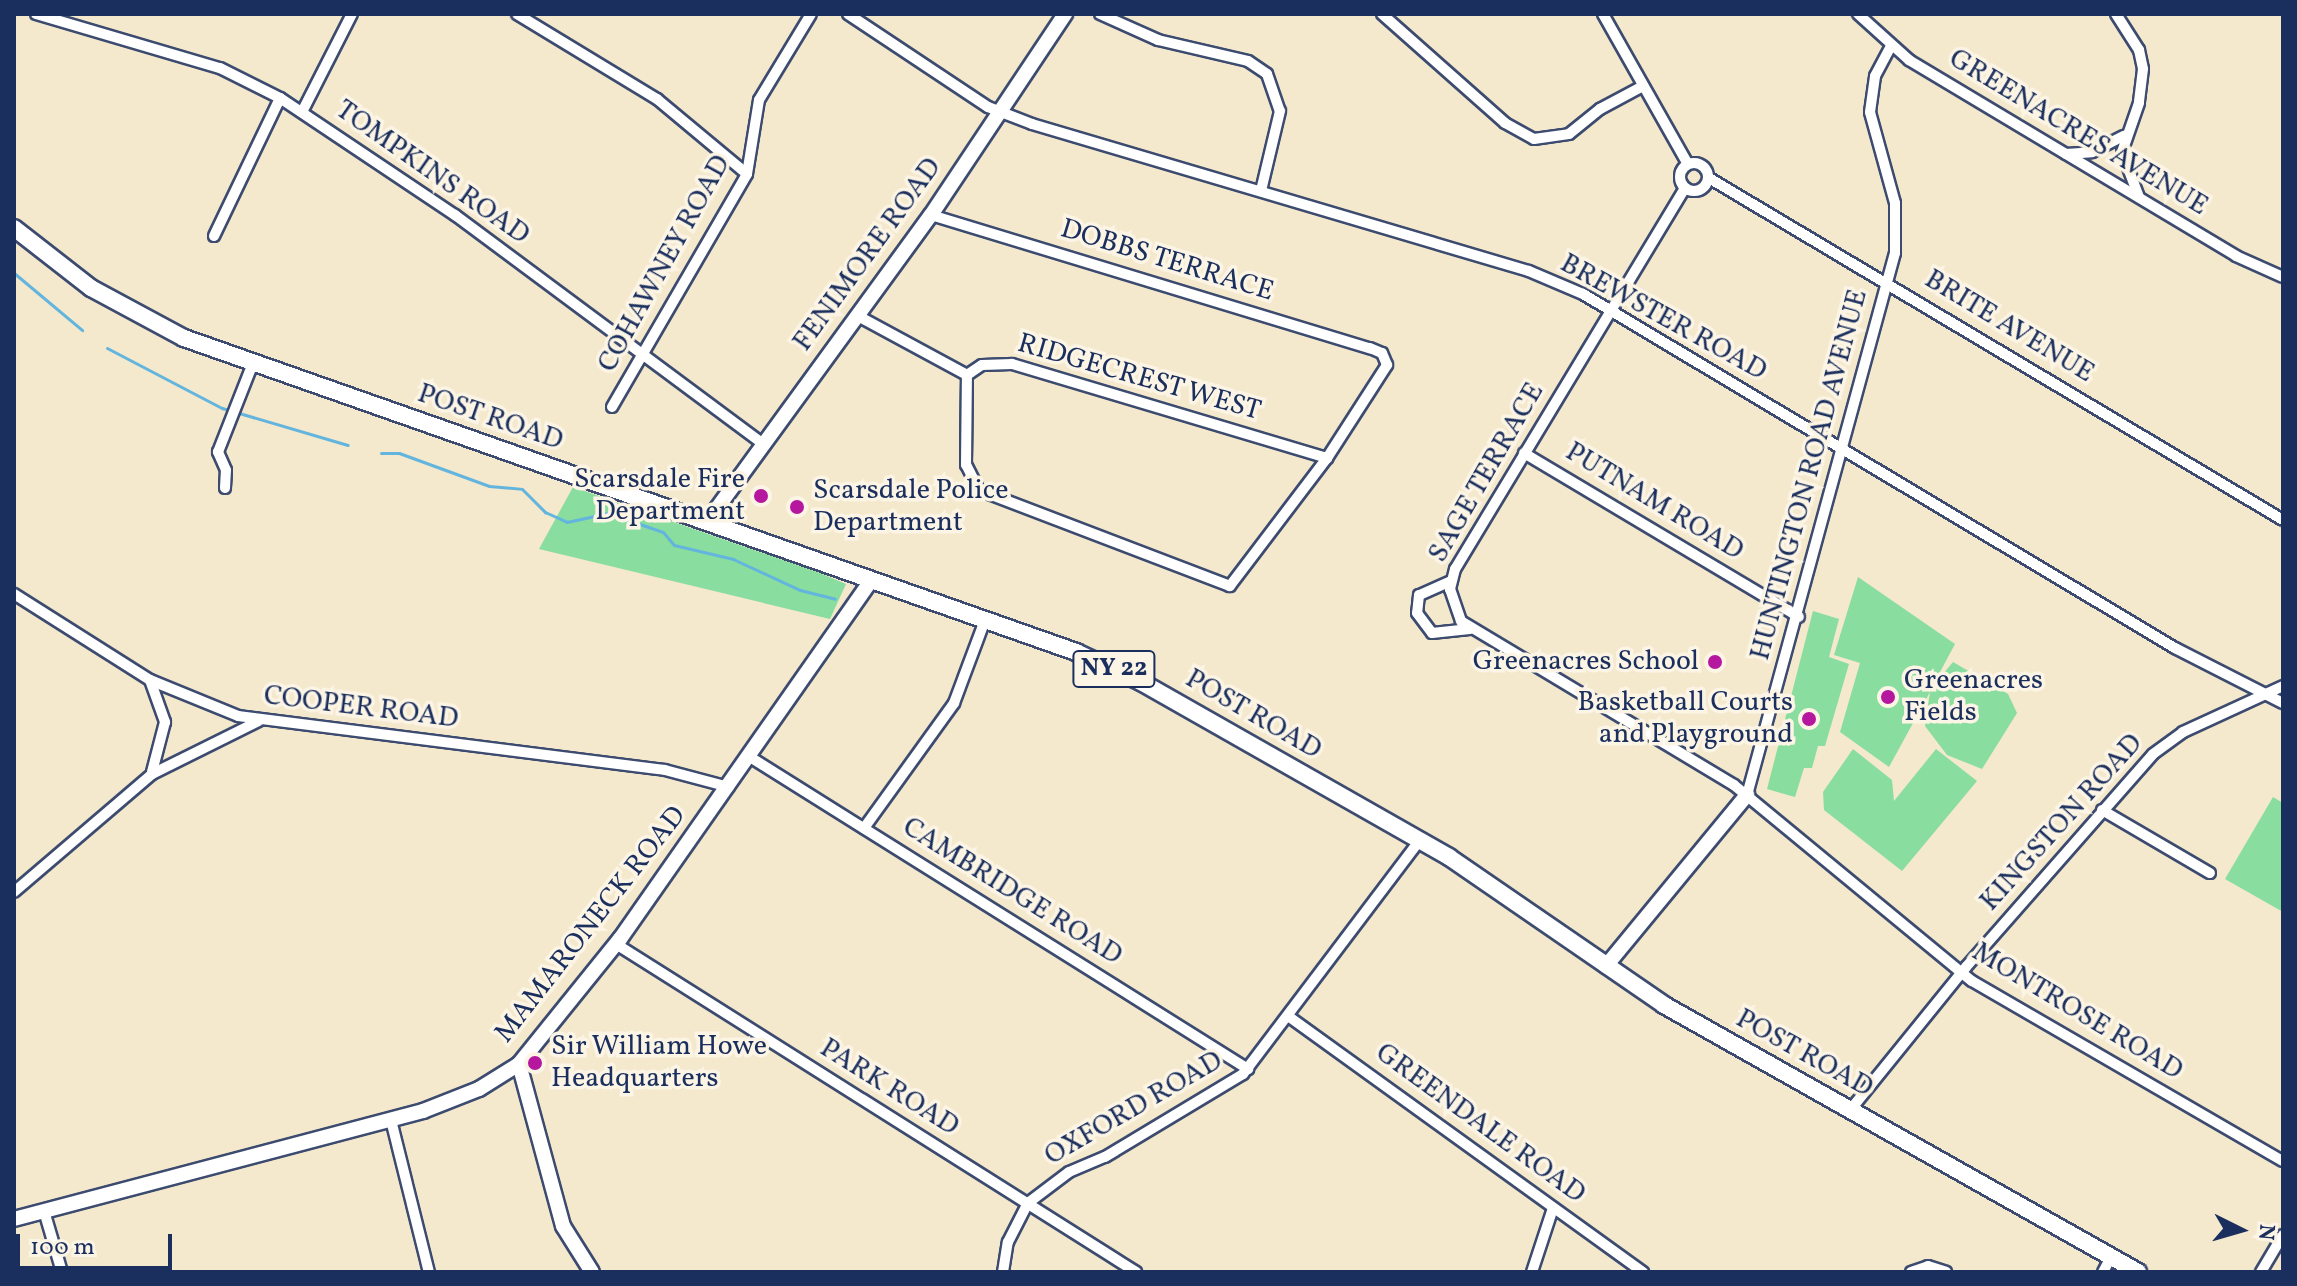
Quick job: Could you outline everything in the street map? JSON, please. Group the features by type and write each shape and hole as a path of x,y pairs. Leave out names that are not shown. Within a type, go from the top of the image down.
{"main road":[{"name":"POST ROAD","path":"14,228 121,307 253,363 985,620 1141,682 1420,840 1606,966 2107,1264 2138,1272"}],"street":[{"name":"TOMPKINS ROAD","path":"36,14 193,59 280,98 455,215 763,444"},
{"path":"302,112 352,14"},
{"path":"517,14 657,99 747,174"},
{"name":"COHAWNEY ROAD","path":"612,407 747,174 759,100 811,14"},
{"name":"BREWSTER ROAD","path":"848,14 1000,111 1529,271 1610,310 2175,648 2283,703"},
{"name":"FENIMORE ROAD","path":"707,522 931,215 1065,14"},
{"path":"1100,14 1158,40 1248,61 1267,74 1280,111 1261,191"},
{"path":"1382,14 1505,123 1534,139 1569,134 1600,109 1643,86"},
{"name":"BRITE AVENUE","path":"1603,14 1688,164 1700,164 1709,178 2283,520"},
{"name":"GREENACRES AVENUE","path":"1858,14 1891,46 2065,154 2259,269 2283,277"},
{"path":"2116,14 2132,36 2143,69 2139,103 2124,136 2125,168 2140,198"},
{"name":"HUNTINGTON ROAD AVENUE","path":"1606,966 1747,795 1799,617 1888,284 1897,214 1870,103 1875,76 1891,46"},
{"path":"214,236 280,98"},
{"path":"2065,154 2092,152 2124,136"},
{"path":"1688,164 1680,174 1685,188 1697,191 1709,178"},
{"name":"SAGE TERRACE","path":"1470,629 1456,612 1451,581 1524,453 1685,188"},
{"name":"DOBBS TERRACE","path":"931,215 1370,348 1386,359 1382,378 1327,458"},
{"path":"858,316 967,375 966,465 979,490 1087,528 1212,582 1234,585 1327,458"},
{"path":"225,488 226,470 218,452 235,418 253,363"},
{"name":"RIDGECREST WEST","path":"967,375 982,365 1012,364 1327,458"},
{"name":"PUTNAM ROAD","path":"1524,453 1799,617"},
{"name":"MAMARONECK ROAD","path":"14,1219 391,1120 464,1096 519,1064 616,944 729,787 871,580"},
{"path":"1451,581 1419,595 1419,620 1441,635 1470,629 1747,795"},
{"name":"COOPER ROAD","path":"14,594 150,680 259,721 665,770 729,787"},
{"path":"864,828 954,703 985,620"},
{"path":"150,680 165,722 152,774"},
{"name":"KINGSTON ROAD","path":"1851,1109 1962,973 2102,810 2173,738 2283,686"},
{"path":"14,892 152,774 195,748 259,721"},
{"name":"CAMBRIDGE ROAD","path":"750,757 1248,1069"},
{"name":"MONTROSE ROAD","path":"1747,795 1962,973 2283,1161"},
{"path":"2102,810 2210,873"},
{"name":"OXFORD ROAD","path":"1003,1272 1008,1242 1028,1203 1069,1172 1105,1157 1248,1069 1420,840"},
{"name":"PARK ROAD","path":"616,944 1136,1272"},
{"name":"GREENDALE ROAD","path":"1288,1016 1643,1272"},
{"path":"519,1064 563,1226 592,1272"},
{"path":"391,1120 429,1272"},
{"path":"1532,1272 1553,1208"},
{"path":"44,1211 62,1272"},
{"path":"2261,1272 2283,1235"},
{"path":"1911,1272 1928,1266 1946,1272"}],"green space":[{"path":"573,487 846,584 830,619 539,549"},
{"name":"Greenacres Fields","path":"1858,577 1955,644 1932,687 1953,662 2008,694 2017,713 1982,769 1947,755 1925,726 1930,692 1889,767 1840,732 1860,663 1834,655"},
{"name":"Basketball Courts and Playground","path":"1813,611 1839,619 1829,657 1849,664 1825,746 1818,746 1812,768 1804,768 1795,797 1767,789"},
{"path":"1853,749 1892,780 1894,801 1936,749 1977,781 1902,871 1824,810 1823,792"},
{"path":"2273,797 2283,803 2283,912 2225,879"}],"waterway":[{"path":"14,273 82,330"},
{"path":"107,348 222,408 348,445"},
{"path":"381,453 399,453 489,486 522,489 545,512 567,522 608,513 663,532 674,545 733,559 800,590 835,599"}],"place":[{"name":"Scarsdale Fire Department","path":"761,496"},
{"name":"Scarsdale Police Department","path":"797,507"},
{"name":"Greenacres School","path":"1715,662"},
{"name":"Greenacres Fields","path":"1888,697"},
{"name":"Basketball Courts and Playground","path":"1809,719"},
{"name":"Sir William Howe Headquarters","path":"535,1063"}]}
